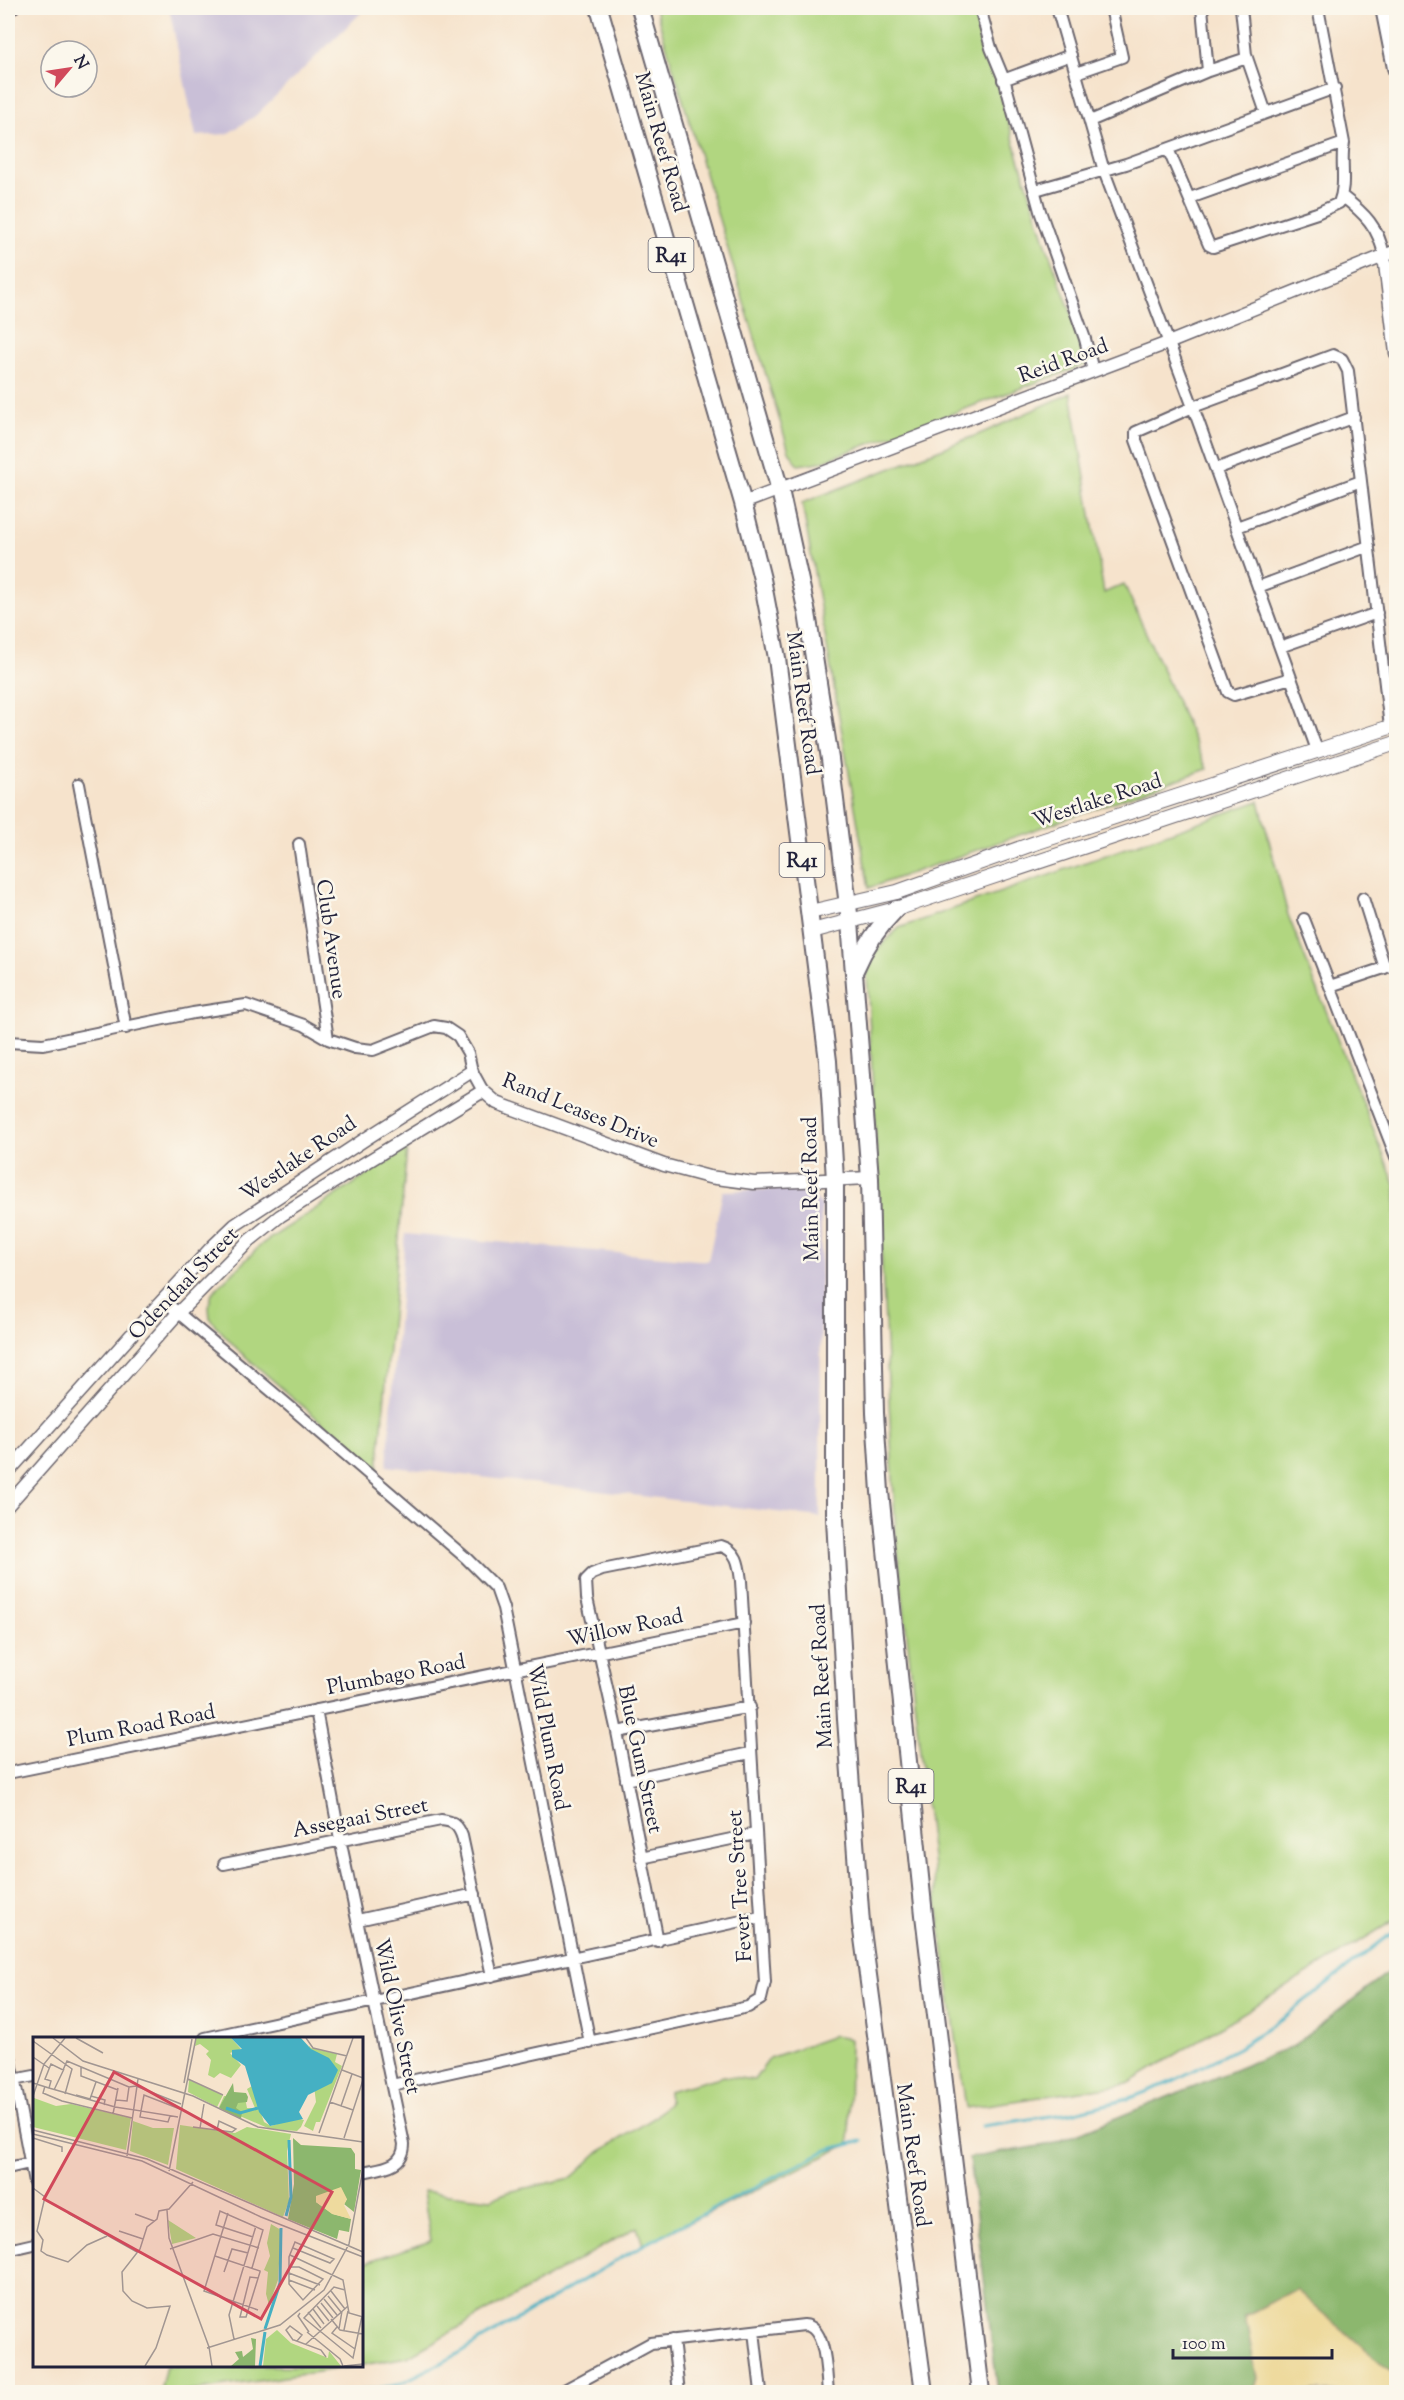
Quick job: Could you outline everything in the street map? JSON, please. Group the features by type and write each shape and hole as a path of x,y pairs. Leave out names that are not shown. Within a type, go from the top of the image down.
{"main road":[{"name":"Main Reef Road","path":"599,8 743,503 762,579 777,658 828,1061 835,1180 835,1519 858,1889 924,2392"},
{"name":"Main Reef Road","path":"640,8 780,490 799,573 814,659 848,903 854,972 870,1178 875,1413 880,1492 924,1915 981,2392"},
{"path":"1384,8 1396,68"},
{"name":"Westlake Road","path":"810,912 897,892 1038,842 1393,726"},
{"name":"Westlake Road","path":"812,931 896,909 1396,743"},
{"path":"854,972 864,950 883,922 896,909"}],"street":[{"path":"8,11 13,8"},
{"path":"980,8 991,48 1004,80 1040,212 1093,370"},
{"path":"1057,8 1104,171 1216,469 1317,750"},
{"path":"1076,73 1122,57 1111,8"},
{"path":"1202,8 1208,71"},
{"path":"1241,8 1247,58 1266,113"},
{"path":"1168,149 1209,245 1213,247 1317,213 1339,202 1344,190 1342,154 1344,143 1318,8"},
{"path":"1004,80 1071,55"},
{"path":"1090,121 1208,71 1247,58"},
{"path":"1039,189 1104,171 1335,88"},
{"path":"1190,198 1344,143"},
{"path":"1342,196 1368,217 1382,246 1396,353"},
{"name":"Reid Road","path":"743,503 1168,343 1396,251"},
{"path":"1291,678 1234,695 1227,692 1136,440 1136,432 1193,407 1333,355 1342,359 1348,371 1393,726"},
{"path":"1216,469 1354,417"},
{"path":"1237,527 1361,481"},
{"path":"1258,587 1369,546"},
{"path":"1280,647 1377,613"},
{"path":"79,784 126,1028"},
{"name":"Club Avenue","path":"298,844 328,1039"},
{"path":"1363,898 1385,968"},
{"path":"1304,919 1394,1143 1396,1157"},
{"path":"1330,986 1396,964"},
{"name":"Rand Leases Drive","path":"8,1042 43,1044 194,1012 246,1005 304,1025 328,1039 355,1048 372,1050 434,1026 446,1028 458,1036 468,1053 472,1071 483,1091 497,1103 664,1165 709,1177 754,1183 870,1178"},
{"name":"Westlake Road","path":"163,1300 212,1247 236,1226 367,1137 472,1071"},
{"name":"Odendaal Street","path":"8,1505 178,1313 250,1240 280,1216 483,1091"},
{"name":"Odendaal Street","path":"8,1472 55,1417 163,1300"},
{"name":"Wild Plum Road","path":"163,1300 305,1419 492,1583 501,1599 590,2043"},
{"name":"Fever Tree Street","path":"392,2085 590,2043 755,2004 764,1992 750,1753 750,1707 738,1562 732,1551 720,1546 596,1571 586,1580 585,1586"},
{"name":"Blue Gum Street","path":"585,1586 617,1732 657,1941"},
{"name":"Willow Road","path":"515,1671 744,1623"},
{"name":"Plumbago Road","path":"284,1716 515,1671"},
{"path":"617,1732 750,1707"},
{"name":"Wild Olive Street","path":"316,1710 340,1839 404,2144 403,2156 393,2165 363,2172"},
{"name":"Plum Road Road","path":"8,1773 284,1716"},
{"path":"626,1780 750,1753"},
{"name":"Assegaai Street","path":"224,1864 441,1820 452,1822 460,1829 462,1836 492,1976"},
{"path":"641,1858 755,1834"},
{"path":"358,1920 475,1894"},
{"path":"210,2037 760,1917"},
{"path":"8,2046 11,2081 33,2162 8,2168"},
{"path":"11,2081 33,2076"},
{"path":"8,2250 33,2244"},
{"path":"561,2392 576,2389 645,2345 808,2325 819,2335 828,2392"},
{"path":"754,2331 761,2392"},
{"path":"673,2340 679,2392"}],"shaded area":[{"path":"169,8 366,8 255,116 227,134 196,136"},
{"path":"782,1189 811,1193 821,1204 820,1517 387,1466 405,1234 708,1261 723,1191"}],"green space":[{"path":"655,8 976,8 1019,159 1048,250 1090,363 820,462 798,465 789,451"},
{"path":"1071,393 1104,593 1124,584 1207,769 869,888 802,503 982,433"},
{"path":"1259,801 1288,915 1396,1187 1396,1919 1128,2084 966,2108 937,1903 896,1537 867,974 872,955 899,928"},
{"path":"407,1149 378,1471 239,1351 210,1319 209,1307 212,1293 263,1243"},
{"path":"1396,1966 1396,2376 1296,2290 1245,2316 1257,2378 1253,2392 998,2392 969,2158 1052,2144 1293,2046"},
{"path":"833,2036 850,2039 849,2144 643,2245 637,2227 407,2357 363,2365 363,2265 366,2262 431,2241 423,2191 491,2199 508,2192 571,2178 599,2152 654,2118 669,2103 668,2091 724,2076 754,2080 770,2058"},
{"path":"166,2367 349,2367 186,2392 160,2392"}],"sand":[{"path":"1296,2289 1396,2376 1396,2392 1253,2392 1257,2378 1245,2316"}],"waterway":[{"path":"982,2126 1071,2113 1128,2099 1171,2082 1238,2048 1284,2017 1396,1930"},
{"path":"360,2392 397,2385 451,2358 643,2245 827,2150 862,2141"}]}
